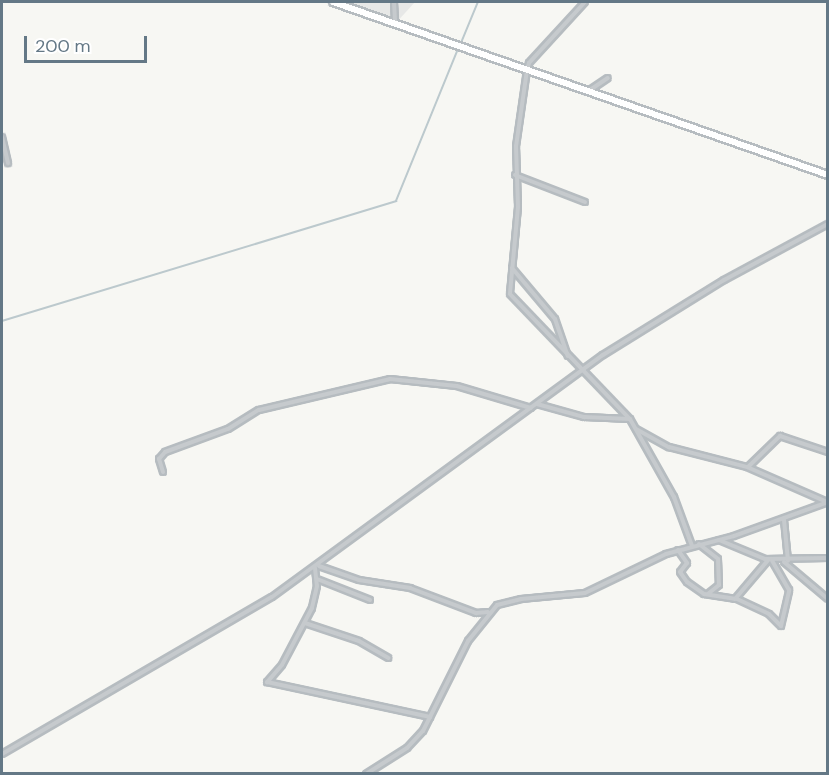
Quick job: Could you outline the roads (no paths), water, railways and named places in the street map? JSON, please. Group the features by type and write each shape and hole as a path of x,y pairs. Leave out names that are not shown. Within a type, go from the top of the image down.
{"street":[{"path":"333,2 828,175"},
{"path":"394,2 395,24"},
{"path":"585,2 529,63 527,70 515,175 518,207 510,294 630,419 675,497 692,546"},
{"path":"586,92 608,78"},
{"path":"2,137 8,163"},
{"path":"515,175 585,202"},
{"path":"2,754 205,637 316,567 582,371 694,297 828,224"},
{"path":"511,267 555,319 569,358"},
{"path":"163,472 159,459 165,452 228,429 259,410 390,379 457,386 531,408"},
{"path":"537,404 584,417 630,419"},
{"path":"636,429 669,447 747,467 806,496 828,502"},
{"path":"747,467 780,436 828,452"},
{"path":"366,774 406,748 430,717 454,664 488,612 500,603 521,598 592,590 678,550 784,519 828,502"},
{"path":"784,519 788,561"},
{"path":"718,540 771,560 828,558"},
{"path":"699,544 718,559 719,585 708,594"},
{"path":"678,550 687,565 680,574 708,594 737,599 769,614 781,626 789,590 771,560"},
{"path":"737,599 771,560"},
{"path":"780,561 794,566 828,599"},
{"path":"316,567 314,602 305,624 282,665 267,682 430,717"},
{"path":"316,567 359,580 410,588 476,613 488,612"},
{"path":"316,578 370,600"},
{"path":"305,624 352,638 388,658"}],"waterway":[{"path":"461,43 478,2"},
{"path":"2,321 396,201 459,47"}]}
